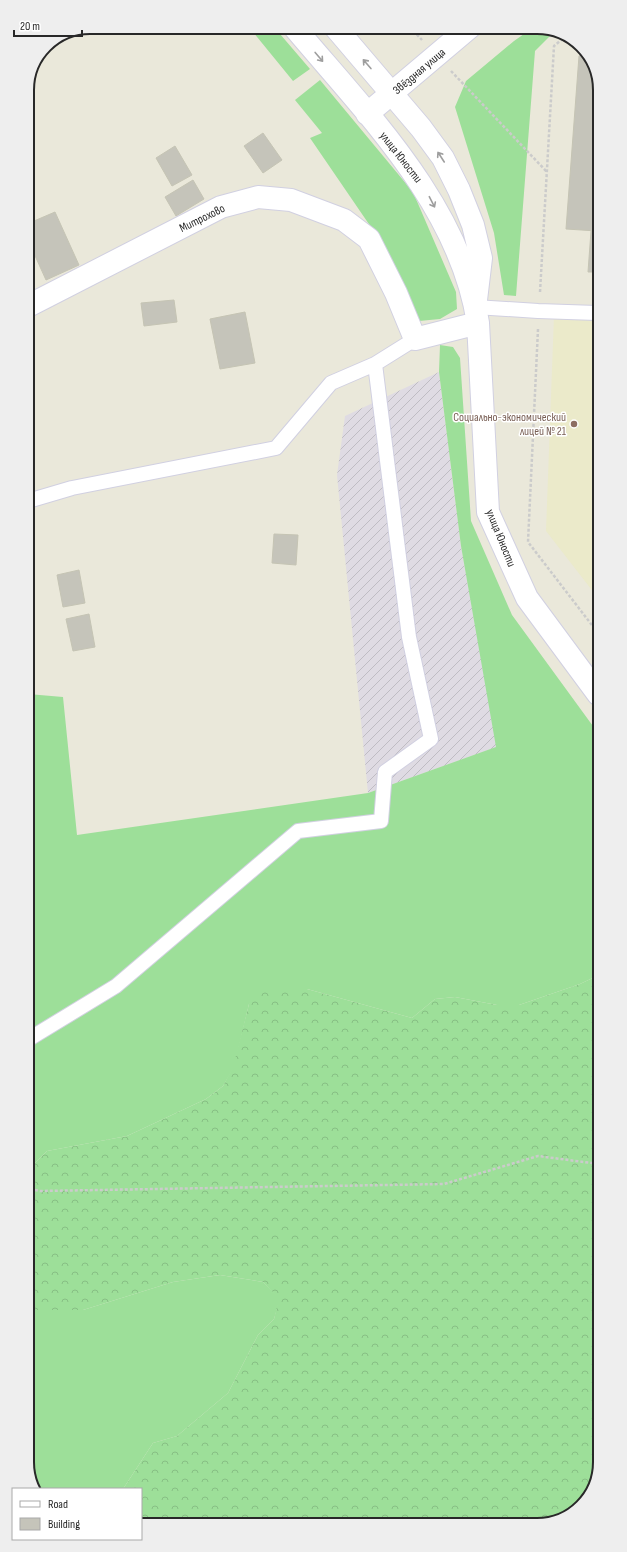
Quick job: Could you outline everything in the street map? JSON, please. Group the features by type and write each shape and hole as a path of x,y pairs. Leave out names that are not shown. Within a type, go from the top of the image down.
{"street":[{"name":"улица Юности","path":"300,34 408,164 426,190 459,257 477,315"},
{"name":"улица Юности","path":"341,34 392,94 443,158 459,190 473,225 481,258 477,315 488,512 527,598 593,687"},
{"name":"Звёздная улица","path":"367,114 462,34"},
{"name":"Митрохово","path":"34,303 221,207 258,197 291,200 344,220 369,239 396,293 415,339"},
{"path":"415,339 477,315"}],"lane":[{"path":"477,315 538,312 593,313"},
{"path":"34,499 79,487 276,448 331,383 375,364 415,339"},
{"path":"34,1036 116,986 298,831 381,821 385,772 431,739 409,637 375,364"}],"path":[{"path":"562,40 554,46 538,312 528,542 593,626"},
{"path":"446,66 547,172"},
{"path":"34,1191 40,1192 444,1184 538,1156 593,1163"}],"shaded area":[{"name":"Социально-экономический лицей № 21","path":"554,315 593,318 593,592 546,531"},
{"path":"439,372 461,546 497,747 368,793 337,475 345,416"}],"green space":[{"path":"255,34 280,34 310,69 293,81"},
{"path":"524,34 550,36 535,51 516,296 504,295 494,233 455,107 466,81"},
{"path":"320,80 413,192 456,292 457,309 440,319 419,321 375,233 310,138 322,133 295,100"},
{"path":"440,345 453,347 460,358 471,521 512,615 593,726 593,978 580,984 519,1005 497,1005 455,997 435,999 412,1018 307,989 249,1004 234,1067 223,1086 206,1099 127,1136 47,1151 34,1164 34,695 63,697 77,835 368,793 496,747 461,546 439,372"},
{"path":"593,978 593,1462 590,1480 581,1496 568,1509 544,1518 142,1518 142,1488 124,1488 153,1443 177,1436 228,1393 258,1335 274,1319 279,1298 263,1282 220,1275 173,1282 83,1310 34,1310 34,1164 47,1151 127,1136 206,1099 223,1086 233,1067 249,1004 263,988 307,989 412,1018 435,999 455,997 497,1005 519,1005 580,984"},
{"path":"220,1275 263,1282 280,1298 274,1319 258,1335 228,1393 177,1436 153,1443 124,1488 41,1488 34,1469 34,1310 83,1310 173,1282"}],"building":[{"path":"580,55 584,59 590,72 593,90 593,231 566,229 579,56"},
{"path":"263,133 282,160 263,173 244,146"},
{"path":"175,146 192,175 172,186 156,158"},
{"path":"193,180 204,199 176,216 165,197"},
{"path":"55,212 79,265 46,280 34,253 34,221"},
{"path":"591,231 593,231 593,272 588,272"},
{"path":"174,300 177,322 144,326 141,303"},
{"path":"245,312 255,363 220,369 210,319"},
{"path":"274,534 298,535 296,565 272,563"},
{"path":"79,570 85,603 63,607 57,575"},
{"path":"89,614 95,647 73,651 66,619"}],"place":[{"name":"Социально-экономический лицей № 21","path":"574,424"}]}
